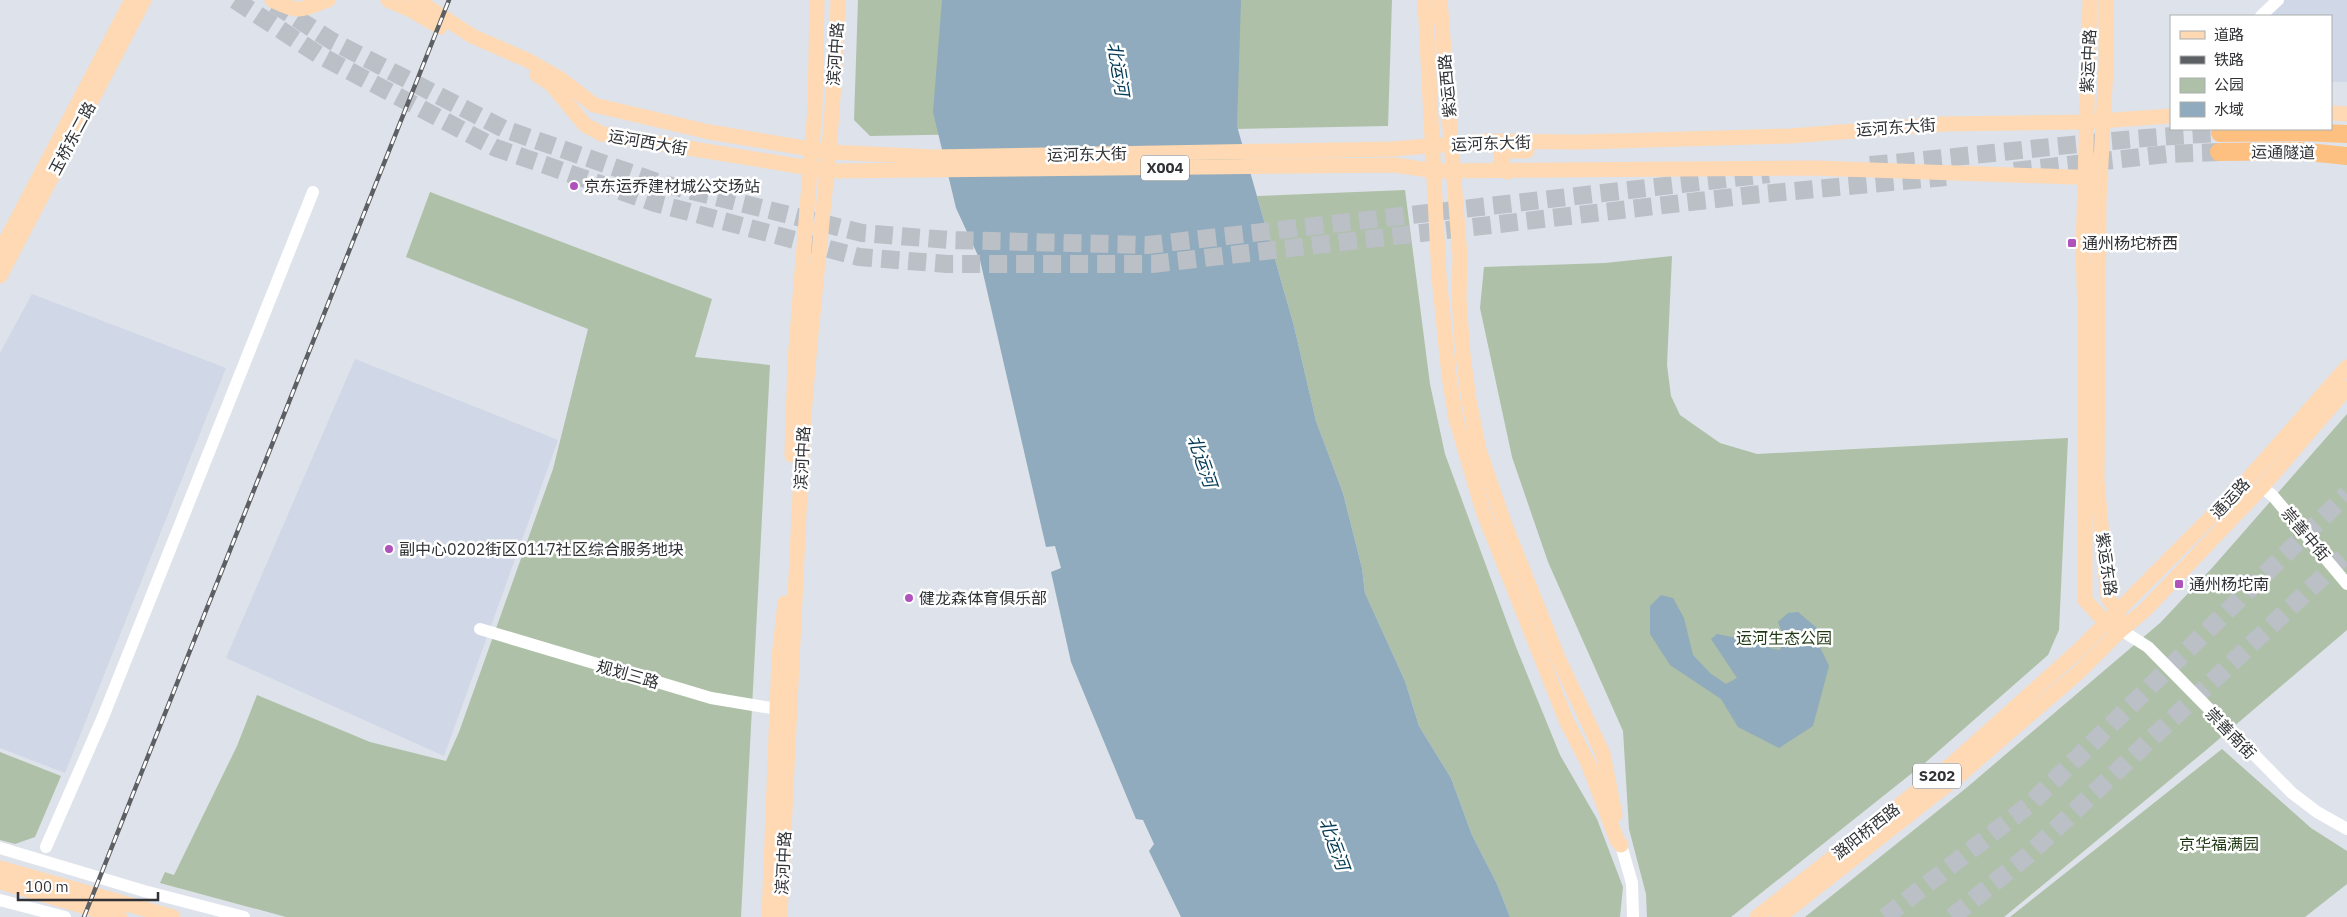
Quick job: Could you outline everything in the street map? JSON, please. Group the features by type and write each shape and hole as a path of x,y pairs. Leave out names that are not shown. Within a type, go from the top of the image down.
{"highway":[{"name":"运通隧道","path":"2220,133 2302,132 2347,134"},
{"name":"运通隧道","path":"2219,152 2298,151 2347,156"}],"main road":[{"name":"玉桥东二路","path":"0,252 132,0"},
{"name":"玉桥东二路","path":"1,272 144,0"},
{"path":"272,0 293,10 305,9 328,0"},
{"name":"运河西大街","path":"388,0 415,3 472,36 526,60 559,78 594,105 708,132 812,148"},
{"name":"滨河中路","path":"769,917 779,657 789,569 795,360 812,148 817,0"},
{"name":"滨河中路","path":"780,917 804,419 809,350 828,171 838,0"},
{"name":"紫运西路","path":"1425,0 1434,146 1439,277 1449,376 1456,419 1483,512 1566,720 1588,763 1617,840 1621,846"},
{"name":"紫运西路","path":"1440,0 1460,256 1459,299 1469,400 1480,450 1505,525 1554,650 1578,706 1602,754 1621,846"},
{"name":"紫运中路","path":"2086,122 2090,0"},
{"name":"紫运中路","path":"2103,122 2106,66 2106,0"},
{"name":"运河西大街","path":"415,3 477,46 533,72 551,84 585,125 602,134 828,171"},
{"path":"2332,113 2347,114"},
{"name":"运河东大街","path":"828,171 934,164 1392,149 1490,141 1580,142 1790,136 1944,124 2103,122 2124,118 2170,116"},
{"name":"紫运东路","path":"2086,122 2084,177 2085,600 2106,623 2121,630"},
{"name":"紫运东路","path":"2103,122 2097,329 2097,482 2108,598 2118,612 2121,630"},
{"path":"1508,172 1501,160 1502,155 1506,151 1550,150 1580,142"},
{"name":"运河东大街","path":"812,148 829,152 934,164 1395,165 1454,172 1814,168 2015,177 2101,178"},
{"name":"通运路","path":"2106,623 2242,487 2347,368"},
{"name":"通运路","path":"2121,630 2145,610 2176,579 2262,488 2347,388"},
{"name":"潞阳桥西路","path":"1757,917 1953,763 2079,650 2106,623"},
{"name":"潞阳桥西路","path":"1779,917 1962,773 2079,672 2121,630"},
{"path":"0,868 173,917"},
{"path":"0,882 120,917"}],"street":[{"path":"2263,15 2278,0"},
{"path":"46,847 103,717 313,192"},
{"name":"崇善中街","path":"2262,488 2273,496 2347,584"},
{"name":"规划三路","path":"480,629 711,698 777,709"},
{"name":"崇善南街","path":"2121,630 2148,646 2285,787 2317,812 2347,829"},
{"path":"1621,846 1632,883 1633,917"},
{"path":"0,848 144,891 244,917"},
{"path":"32,913 58,898"},
{"path":"0,900 32,913 65,917"}],"shaded area":[{"path":"2270,0 2347,0 2347,82 2332,82 2332,15 2255,15"},
{"path":"32,294 226,368 65,773 0,748 0,353"},
{"path":"355,359 558,440 444,756 226,658"}],"green space":[{"path":"858,0 1392,0 1388,126 870,136 854,120"},
{"path":"1405,190 1430,384 1445,454 1516,647 1560,755 1597,819 1623,887 1620,917 1510,917 1497,884 1472,835 1451,778 1419,726 1405,681 1365,593 1362,568 1343,493 1316,421 1294,326 1257,196"},
{"path":"430,192 712,299 695,357 770,365 741,917 286,917 160,883 165,872 174,875 237,746 257,695 370,742 446,761 459,732 553,469 588,329 406,257"},
{"name":"运河生态公园","path":"1672,256 1667,365 1671,396 1680,415 1720,443 1757,454 2068,438 2059,630 2048,655 1926,762 1731,917 1647,917 1646,894 1629,829 1623,731 1548,562 1512,457 1480,308 1484,267 1605,263"},
{"path":"2347,414 2347,630 2205,751 2004,917 1805,917 1965,789 2160,623 2212,568"},
{"name":"京华福满园","path":"2222,749 2311,828 2347,851 2347,884 2305,917 2010,917"},
{"path":"0,752 61,776 35,837 15,844 0,840"}],"water":[{"name":"北运河","path":"942,0 1241,0 1237,126 1294,326 1316,421 1343,493 1362,568 1365,593 1405,681 1419,726 1451,778 1472,835 1497,884 1510,917 1181,917 1149,851 1154,844 1143,820 1136,819 1071,662 1051,572 1061,568 1055,546 1046,547 980,260 956,208 933,112"},
{"path":"1661,595 1673,598 1684,618 1693,655 1710,673 1726,684 1737,678 1711,639 1717,634 1737,638 1753,637 1760,639 1770,648 1780,650 1784,638 1778,622 1788,613 1798,612 1817,628 1830,645 1820,647 1829,666 1813,726 1779,748 1738,727 1721,699 1670,665 1650,634 1650,606"}],"tunnel":[{"path":"235,0 319,55 496,148 655,203 859,257 947,264 1152,264 1751,195 1946,177"},
{"path":"274,4 332,41 504,129 660,183 862,233 949,240 1148,245 1769,174"},
{"path":"1870,165 2132,139 2220,133"},
{"path":"2014,171 2167,154 2219,152"},
{"path":"1885,917 2030,804 2347,494"},
{"path":"1952,917 2027,856 2347,554"}],"railway":[{"path":"84,917 449,0"}],"place":[{"name":"京东运乔建材城公交场站","path":"574,186"},
{"name":"通州杨坨桥西","path":"2072,243"},
{"name":"副中心0202街区0117社区综合服务地块","path":"389,549"},
{"name":"通州杨坨南","path":"2179,584"},
{"name":"健龙森体育俱乐部","path":"909,598"}]}
